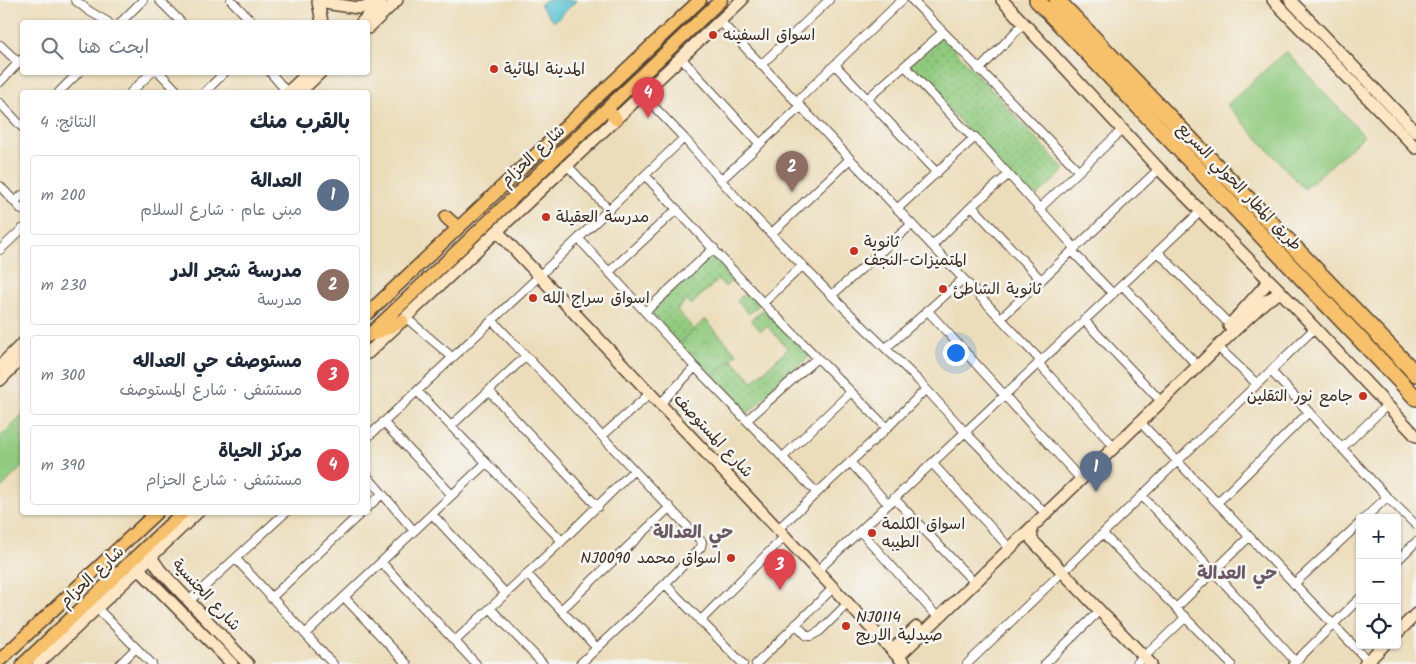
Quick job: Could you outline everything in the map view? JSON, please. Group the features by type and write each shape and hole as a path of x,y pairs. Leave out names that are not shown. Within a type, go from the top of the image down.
{"highway":[{"name":"طريق المطار الحولي السريع","path":"1036,0 1416,398"},
{"name":"طريق المطار الحولي السريع","path":"1057,0 1416,374"},
{"path":"1277,253 1281,254 1287,251 1290,243"},
{"path":"1294,270 1294,264 1297,261 1305,259"}],"main road":[{"name":"شارع الحزام","path":"370,311 700,0"},
{"name":"شارع الحزام","path":"370,334 721,0"},
{"path":"1031,0 1050,15"},
{"path":"607,109 616,119"},
{"path":"543,149 541,155 543,159 547,161 553,159"},
{"path":"522,169 528,167 532,169 534,175 532,179"},
{"path":"446,217 458,228"},
{"path":"370,335 404,319"},
{"name":"شارع الحزام","path":"0,660 154,515"},
{"name":"شارع الحزام","path":"24,664 94,604 124,570 150,551 180,515"}],"street":[{"path":"75,0 105,20"},
{"path":"123,20 143,0"},
{"path":"159,0 179,20"},
{"path":"231,0 250,20"},
{"path":"370,26 397,0"},
{"path":"370,351 742,0"},
{"path":"761,65 829,0"},
{"path":"721,180 760,144 835,65 902,0"},
{"path":"912,0 942,33 1078,170"},
{"path":"1002,0 1159,169 1281,292 1416,436"},
{"path":"1273,0 1416,148"},
{"path":"1290,0 1416,132"},
{"path":"322,20 317,1 358,8 383,2"},
{"path":"364,20 383,2"},
{"path":"720,21 1001,318 1110,441"},
{"path":"979,70 1024,23"},
{"path":"868,100 942,33"},
{"path":"0,45 20,60"},
{"path":"681,58 760,144"},
{"path":"0,82 20,62"},
{"path":"835,65 937,173"},
{"path":"905,66 972,138 975,137 1112,294"},
{"path":"61,90 76,75"},
{"path":"132,90 149,75"},
{"path":"162,75 176,90"},
{"path":"207,90 223,75"},
{"path":"273,75 286,90"},
{"path":"290,90 306,75"},
{"path":"302,90 318,75"},
{"path":"642,94 721,180 1040,508"},
{"path":"0,103 20,125"},
{"path":"1039,209 1122,130"},
{"path":"370,434 417,392 684,138"},
{"path":"897,209 972,138"},
{"path":"772,233 850,159"},
{"path":"567,165 609,210"},
{"path":"1001,318 1159,169"},
{"path":"932,246 972,206 1008,175"},
{"path":"645,176 714,248 763,303 887,428"},
{"path":"0,186 20,208"},
{"path":"15,202 20,197"},
{"path":"972,206 1041,280"},
{"path":"609,272 677,209"},
{"path":"817,571 1201,212"},
{"path":"832,295 912,224"},
{"path":"0,250 20,231"},
{"name":"شارع المستوصف","path":"494,234 616,363 645,398 749,504 778,529 898,659"},
{"path":"579,239 695,367 817,493"},
{"path":"645,312 714,248"},
{"path":"1158,252 1230,325"},
{"path":"763,303 803,264"},
{"path":"886,348 963,279"},
{"path":"935,614 1020,543 1031,528 1110,441 1193,361 1218,347 1262,298 1269,281"},
{"path":"1122,285 1193,361"},
{"path":"1020,543 1040,508 1078,477 1139,421 1204,355 1230,325 1262,298 1281,292"},
{"path":"927,310 1078,477"},
{"path":"404,319 452,357"},
{"path":"492,320 702,542 701,547 597,648 585,663"},
{"path":"1084,320 1156,396"},
{"path":"968,664 1314,329"},
{"path":"0,366 20,346"},
{"path":"1218,347 1257,384"},
{"path":"451,426 526,356"},
{"path":"747,420 817,358"},
{"path":"0,380 20,360"},
{"name":"شارع المستوصف","path":"616,363 660,404 780,541 843,608 898,659"},
{"path":"660,404 695,367"},
{"path":"1271,371 1387,497 1416,525"},
{"path":"778,529 887,428 926,389"},
{"path":"489,391 598,507"},
{"path":"417,392 562,541"},
{"path":"783,457 851,392"},
{"path":"602,436 645,398"},
{"path":"1342,448 1386,406"},
{"path":"1217,503 1309,412"},
{"path":"1139,421 1333,624 1367,663 1380,649"},
{"path":"383,422 452,495"},
{"path":"850,462 888,504"},
{"path":"305,634 486,463"},
{"path":"932,463 1020,543 1060,575 1142,662"},
{"path":"454,641 598,507 634,470"},
{"path":"370,479 414,531"},
{"path":"370,505 382,494"},
{"path":"1142,496 1214,572 1294,663 1356,602"},
{"path":"1369,514 1387,497"},
{"path":"894,498 969,578"},
{"path":"561,610 670,507"},
{"path":"432,514 506,594"},
{"path":"38,664 94,604 139,569 150,551 194,515"},
{"path":"277,515 280,519"},
{"path":"189,601 283,515"},
{"path":"271,598 359,515"},
{"path":"1294,584 1356,527"},
{"path":"898,659 935,614 969,578 1020,543 1031,528"},
{"path":"860,530 935,614"},
{"path":"1103,534 1231,664"},
{"path":"1176,608 1250,537"},
{"path":"700,621 780,541"},
{"path":"1399,559 1416,542"},
{"name":"شارع الجنسية","path":"150,551 189,601 248,664"},
{"path":"236,559 332,664"},
{"path":"381,562 476,664"},
{"path":"124,570 139,569"},
{"name":"شارع الجنسية","path":"139,569 232,664"},
{"path":"527,574 597,648"},
{"path":"1060,575 1094,616 1142,662"},
{"path":"664,584 743,664"},
{"path":"756,664 828,592"},
{"path":"344,597 407,664"},
{"path":"94,604 152,664"},
{"path":"490,608 543,664"},
{"path":"796,624 807,636 811,636 816,634 843,608"},
{"path":"1401,629 1416,614"},
{"path":"1045,664 1094,616"},
{"path":"1142,662 1186,617"},
{"path":"120,664 136,648"}],"green space":[{"path":"942,36 1065,170 1032,200 909,66"},
{"path":"1286,51 1364,136 1304,189 1227,105"},
{"path":"714,252 737,276 725,287 718,280 691,305 686,301 677,310 694,329 679,344 650,312"},
{"path":"749,289 761,303 749,314 737,301"},
{"path":"765,307 810,356 746,415 711,378 732,359 753,381 788,349 767,326 761,331 751,320"},
{"path":"705,319 737,354 711,378 679,344"},
{"path":"20,418 20,469 0,489 0,437"}],"water":[{"path":"545,0 576,1 554,22 540,5"}],"place":[{"name":"اسواق السفينه","path":"713,35"},
{"name":"المدينة المائية","path":"494,69"},
{"name":"مركز الحياة","path":"648,118"},
{"name":"مدرسة شجر الدر","path":"792,192"},
{"name":"مدرسة العقيلة","path":"546,217"},
{"name":"ثانوية المتميزات-النجف","path":"854,251"},
{"name":"ثانوية الشاطئ","path":"943,289"},
{"name":"اسواق سراج الله","path":"533,298"},
{"name":"جامع نور الثقلين","path":"1363,396"},
{"name":"العدالة","path":"1096,492"},
{"name":"اسواق الكلمة الطيبه","path":"872,533"},
{"name":"NJ0090 اسواق محمد","path":"731,558"},
{"name":"مستوصف حي العداله","path":"780,590"},
{"name":"NJ0114 صيدلية الاريج","path":"846,626"}],"district":[{"name":"حي العدالة","path":"693,533"},
{"name":"حي العدالة","path":"1237,574"}]}
